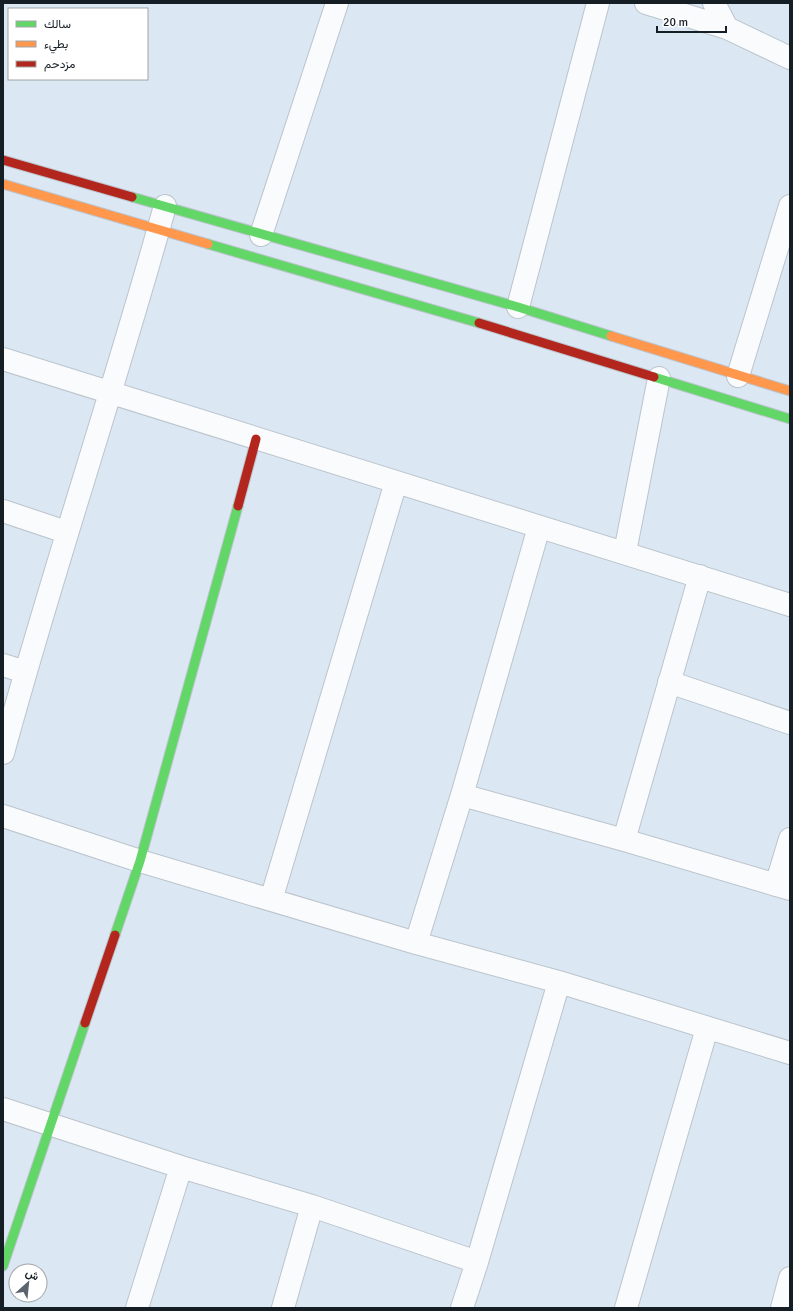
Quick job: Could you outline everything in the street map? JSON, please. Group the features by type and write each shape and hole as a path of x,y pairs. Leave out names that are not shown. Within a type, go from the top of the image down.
{"street":[{"path":"261,235 337,3"},
{"path":"518,307 598,3"},
{"path":"646,3 727,28 790,58"},
{"path":"714,3 727,28"},
{"path":"3,160 166,206 261,235 518,307 790,391"},
{"path":"3,184 659,378 790,419"},
{"path":"3,753 66,532 111,392 166,206"},
{"path":"738,376 790,206"},
{"path":"3,359 539,527 625,552 790,605"},
{"path":"625,552 659,378"},
{"path":"3,1266 140,861 256,439"},
{"path":"272,900 396,482"},
{"path":"3,511 66,532"},
{"path":"416,943 462,795 539,527"},
{"path":"624,840 700,576"},
{"path":"3,666 25,672"},
{"path":"669,682 790,723"},
{"path":"462,795 624,840 783,887 790,839"},
{"path":"3,816 140,861 416,943 559,982 790,1052"},
{"path":"462,1308 477,1262 559,982"},
{"path":"626,1308 707,1028"},
{"path":"3,1109 181,1167 312,1206 477,1262"},
{"path":"137,1308 181,1167"},
{"path":"283,1308 312,1206"},
{"path":"782,1308 790,1278"}],"traffic: fast":[{"path":"132,197 518,307 611,336"},
{"path":"208,244 479,323"},
{"path":"654,377 790,419"},
{"path":"115,935 140,861 238,506"},
{"path":"3,1266 85,1023"}],"traffic: slow":[{"path":"3,184 208,244"},
{"path":"611,336 790,391"}],"traffic: jam":[{"path":"3,160 132,197"},
{"path":"479,323 654,377"},
{"path":"238,506 256,439"},
{"path":"85,1023 115,935"}]}
